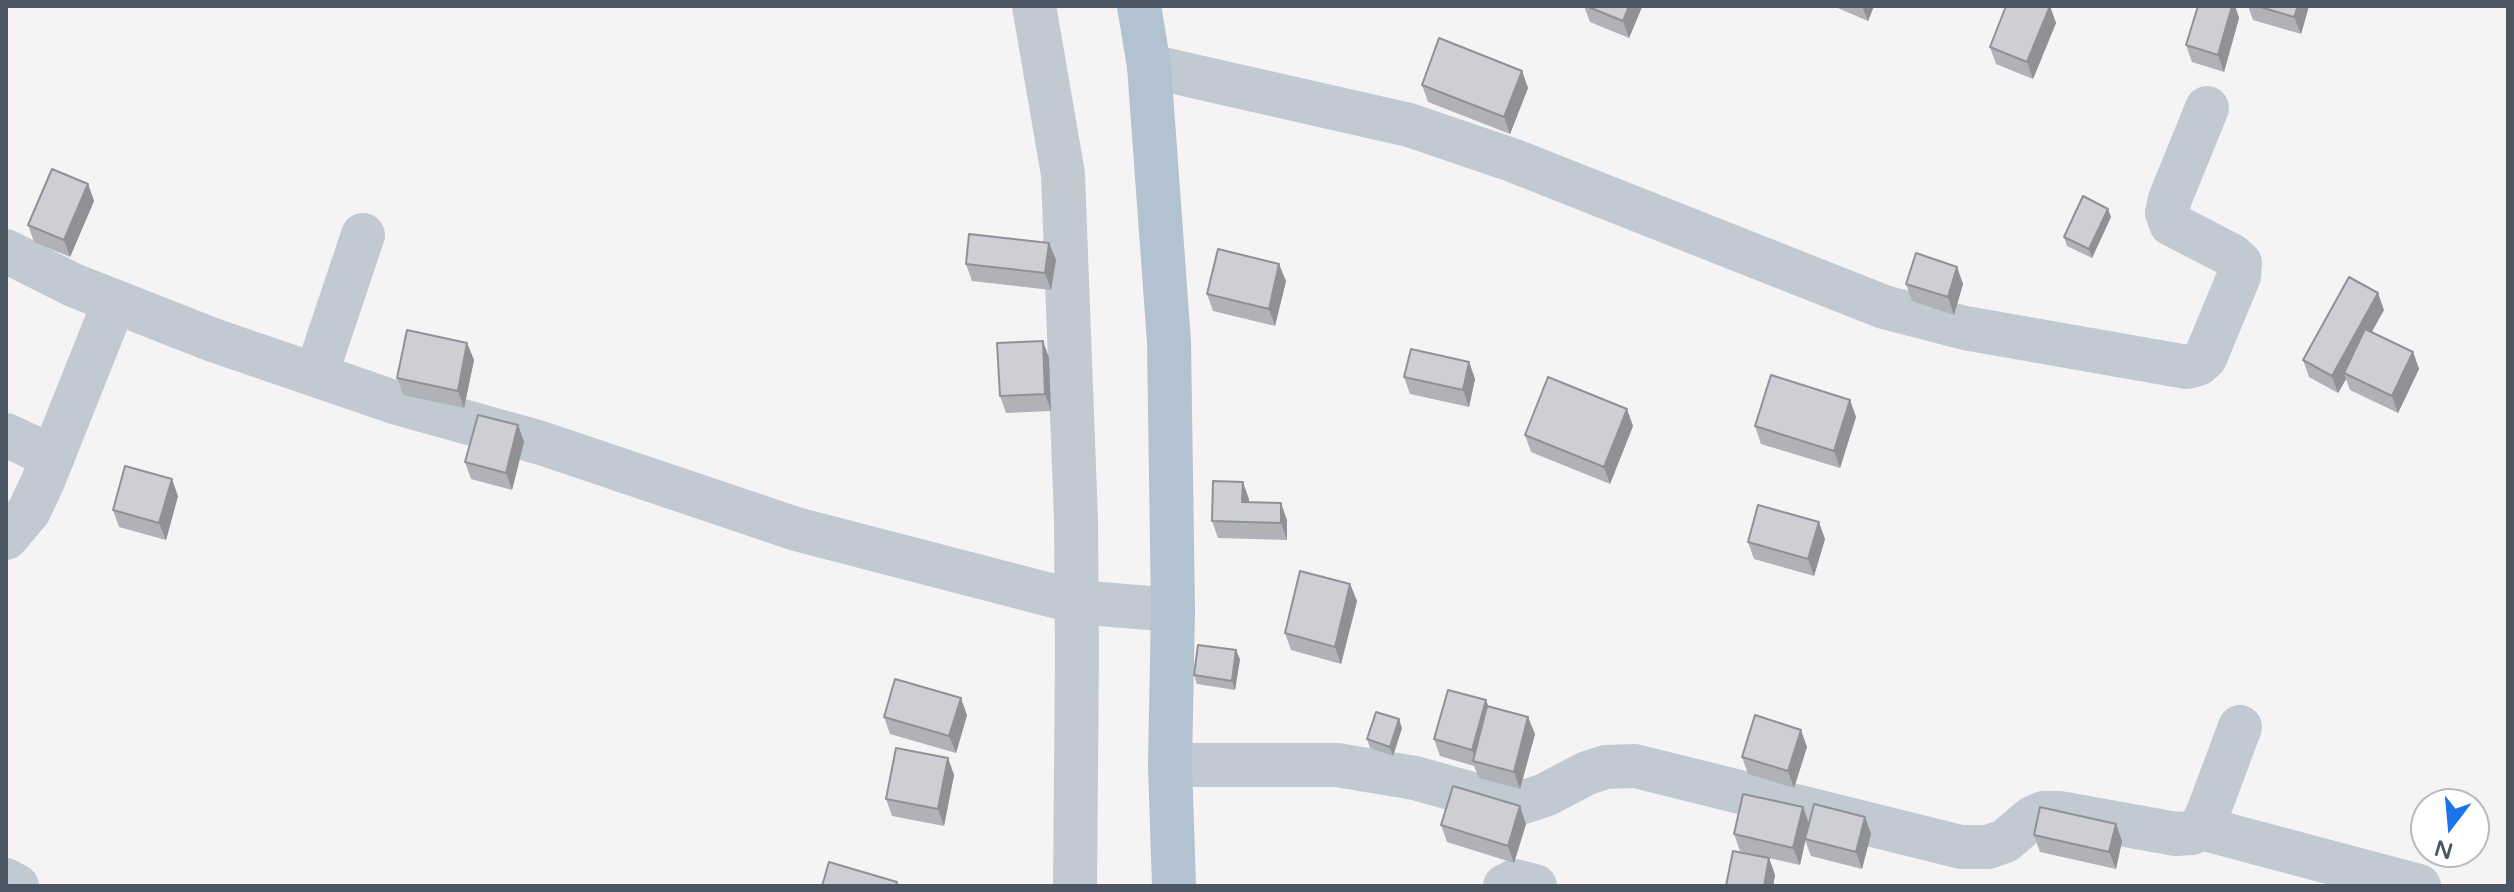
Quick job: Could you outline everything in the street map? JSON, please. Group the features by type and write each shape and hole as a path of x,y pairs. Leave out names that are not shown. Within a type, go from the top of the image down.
{"main road":[{"path":"1139,6 1149,66 1169,342 1125,606 1170,765 1174,886"}],"street":[{"path":"1034,6 1063,174 1125,606 1075,886"},
{"path":"1149,66 1409,125 1512,160 1884,307 1965,328 2187,367 2205,358 2239,276 2240,263 2231,255 2171,224 2167,213 2207,108"},
{"path":"316,375 363,235"},
{"path":"6,251 114,303 394,402 541,443 796,529 1125,606"},
{"path":"6,538 29,511 114,303"},
{"path":"6,435 53,457"},
{"path":"1170,765 1337,765 1415,778 1504,803 1535,799 1606,767 1635,766 1961,847 1988,847 2005,841 2032,818 2043,813 2059,813 2176,834 2192,833 2202,825 2240,727"},
{"path":"2202,825 2201,828 2419,886"},
{"path":"6,880 17,886"},
{"path":"1505,886 1515,881 1535,886"}],"building":[{"path":"1586,6 1629,6 1623,21"},
{"path":"2006,6 2050,6 2027,62 1990,47"},
{"path":"2198,6 2232,6 2218,55 2186,45"},
{"path":"2257,6 2298,6 2294,17"},
{"path":"1439,38 1522,71 1504,117 1422,85"},
{"path":"52,169 88,184 64,240 28,225"},
{"path":"2083,196 2108,209 2089,249 2064,237"},
{"path":"969,234 1049,243 1045,273 966,264"},
{"path":"1218,249 1279,264 1269,309 1207,294"},
{"path":"1916,253 1957,267 1948,297 1906,284"},
{"path":"2349,277 2378,293 2332,376 2303,360"},
{"path":"2365,329 2413,352 2392,396 2344,373"},
{"path":"407,330 467,343 458,391 397,378"},
{"path":"1043,341 1045,394 1000,396 997,343"},
{"path":"1411,349 1469,362 1463,390 1404,377"},
{"path":"1771,375 1850,400 1834,451 1755,426"},
{"path":"1548,377 1627,409 1604,467 1525,435"},
{"path":"478,415 518,425 506,473 465,462"},
{"path":"125,466 172,479 159,523 113,510"},
{"path":"1213,481 1243,482 1242,502 1281,503 1281,523 1212,521"},
{"path":"1758,505 1819,522 1808,559 1748,542"},
{"path":"1300,571 1350,584 1335,647 1285,633"},
{"path":"1198,645 1236,650 1232,681 1194,675"},
{"path":"895,679 961,698 949,736 884,717"},
{"path":"1448,690 1486,700 1472,750 1434,739"},
{"path":"1487,706 1528,717 1514,772 1473,761"},
{"path":"1376,712 1399,719 1390,747 1367,739"},
{"path":"1755,715 1801,730 1788,771 1742,757"},
{"path":"896,748 948,758 938,809 886,799"},
{"path":"1453,786 1520,806 1508,846 1441,825"},
{"path":"1743,794 1803,807 1793,848 1734,834"},
{"path":"1814,804 1865,817 1856,852 1805,839"},
{"path":"2040,807 2116,824 2109,852 2034,835"},
{"path":"1733,851 1769,858 1764,886 1726,886"},
{"path":"829,862 897,882 896,886 822,886"}]}
